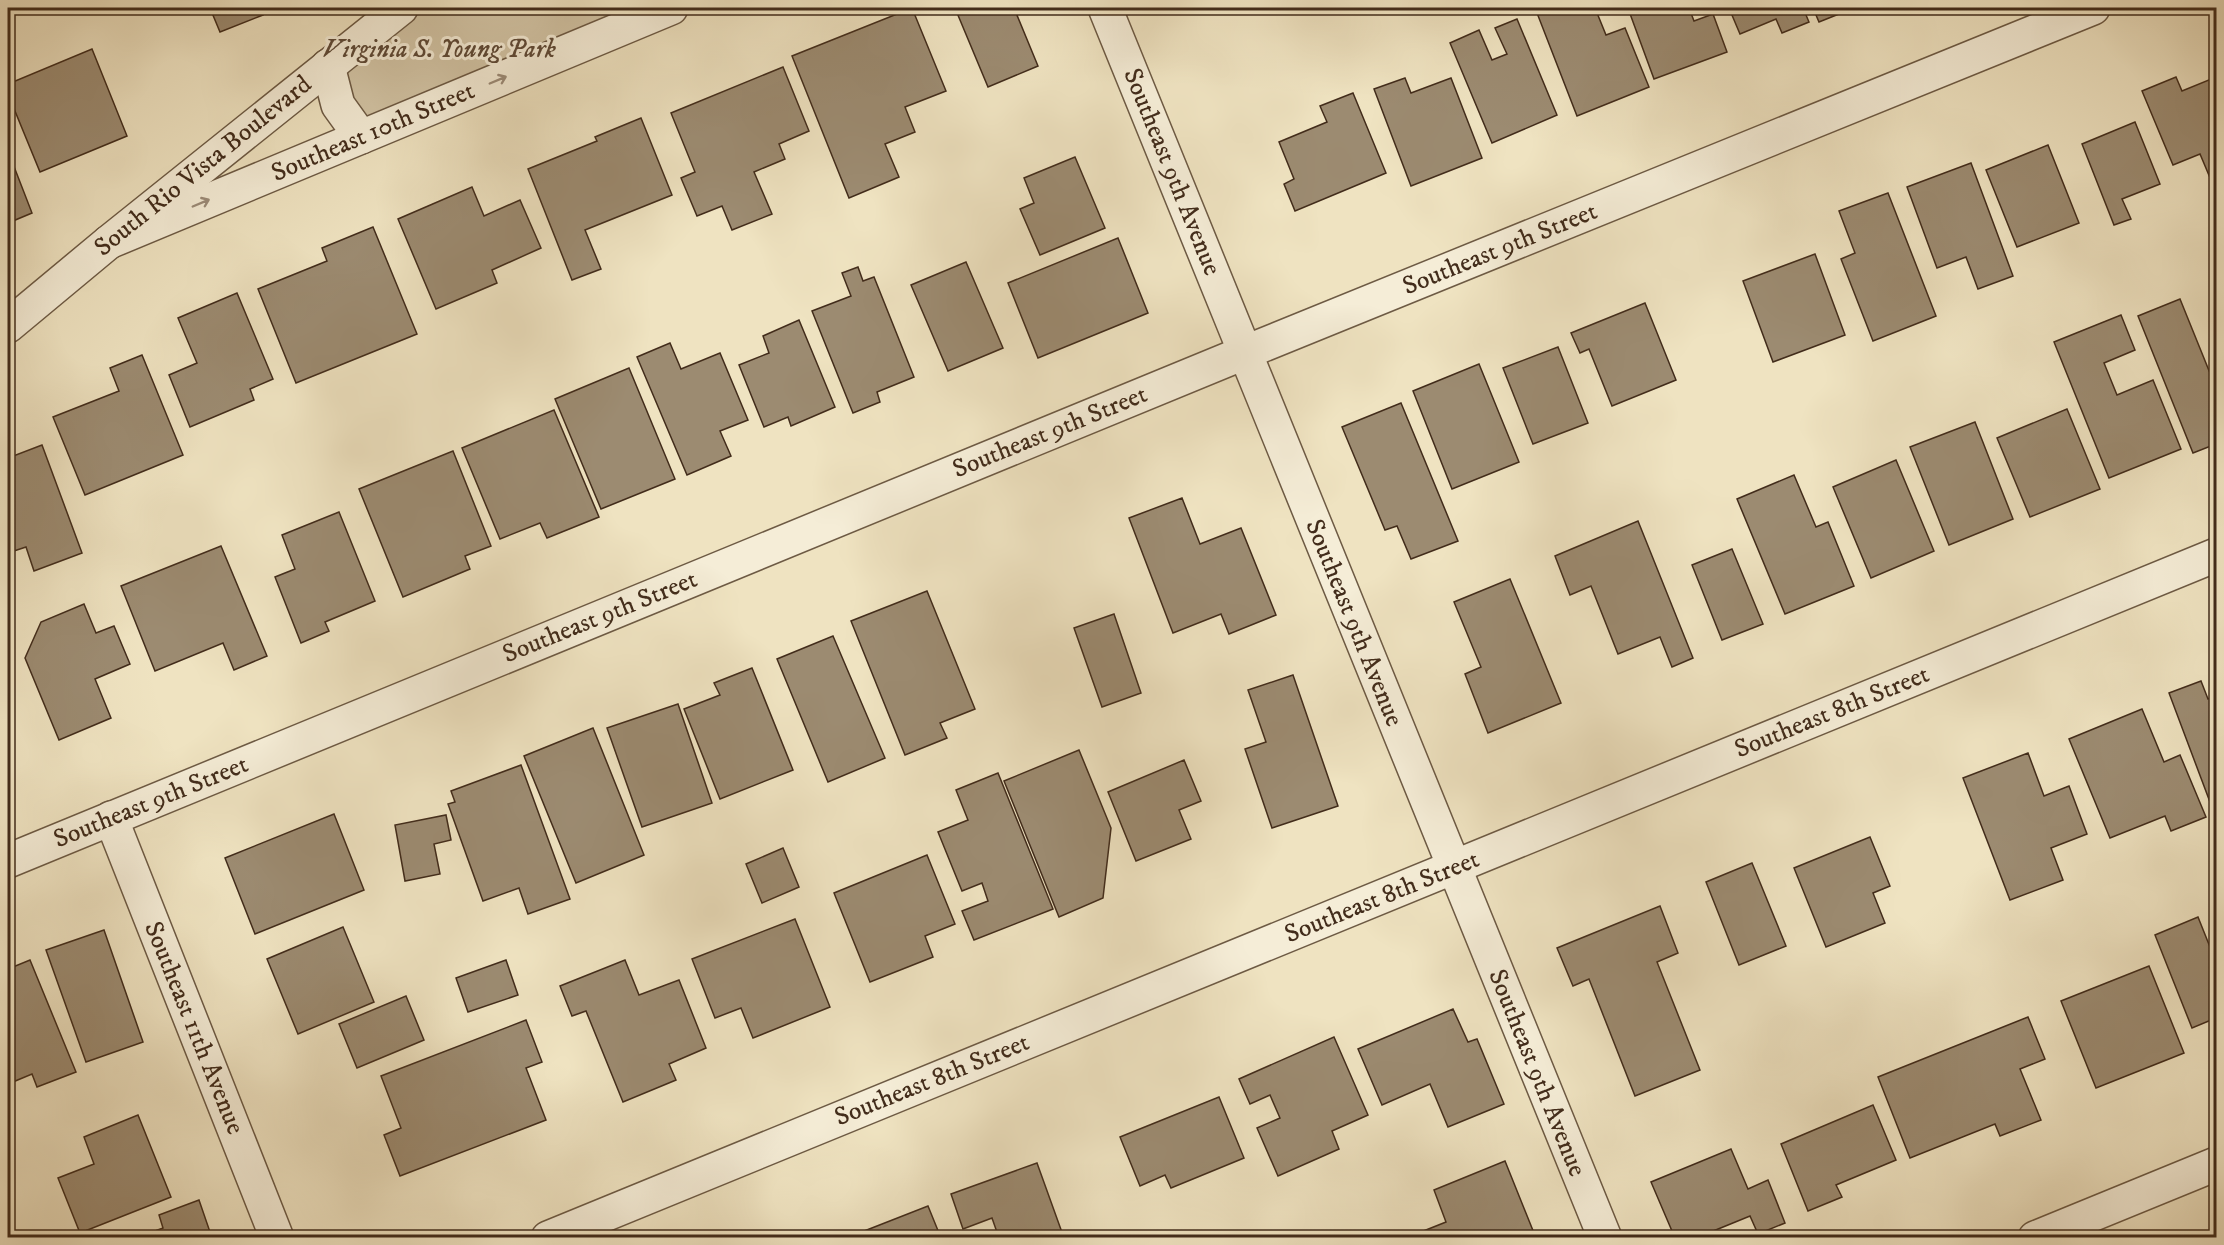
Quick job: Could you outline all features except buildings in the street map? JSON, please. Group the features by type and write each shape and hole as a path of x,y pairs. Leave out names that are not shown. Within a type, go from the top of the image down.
{"street":[{"name":"South Rio Vista Boulevard","path":"8,326 401,8"},
{"name":"Southeast 10th Street","path":"109,242 671,8"},
{"name":"Southeast 9th Avenue","path":"1105,8 1605,1238"},
{"name":"Southeast 9th Street","path":"8,861 1246,352 2093,8"},
{"path":"328,66 338,105 361,137"},
{"name":"Southeast 8th Street","path":"548,1238 2217,555"},
{"name":"Southeast 11th Avenue","path":"111,818 277,1238"},
{"path":"2035,1238 2217,1164"}],"green space":[{"name":"Virginia S. Young Park","path":"425,8 648,8 371,118 352,114 339,90 348,71"}]}
